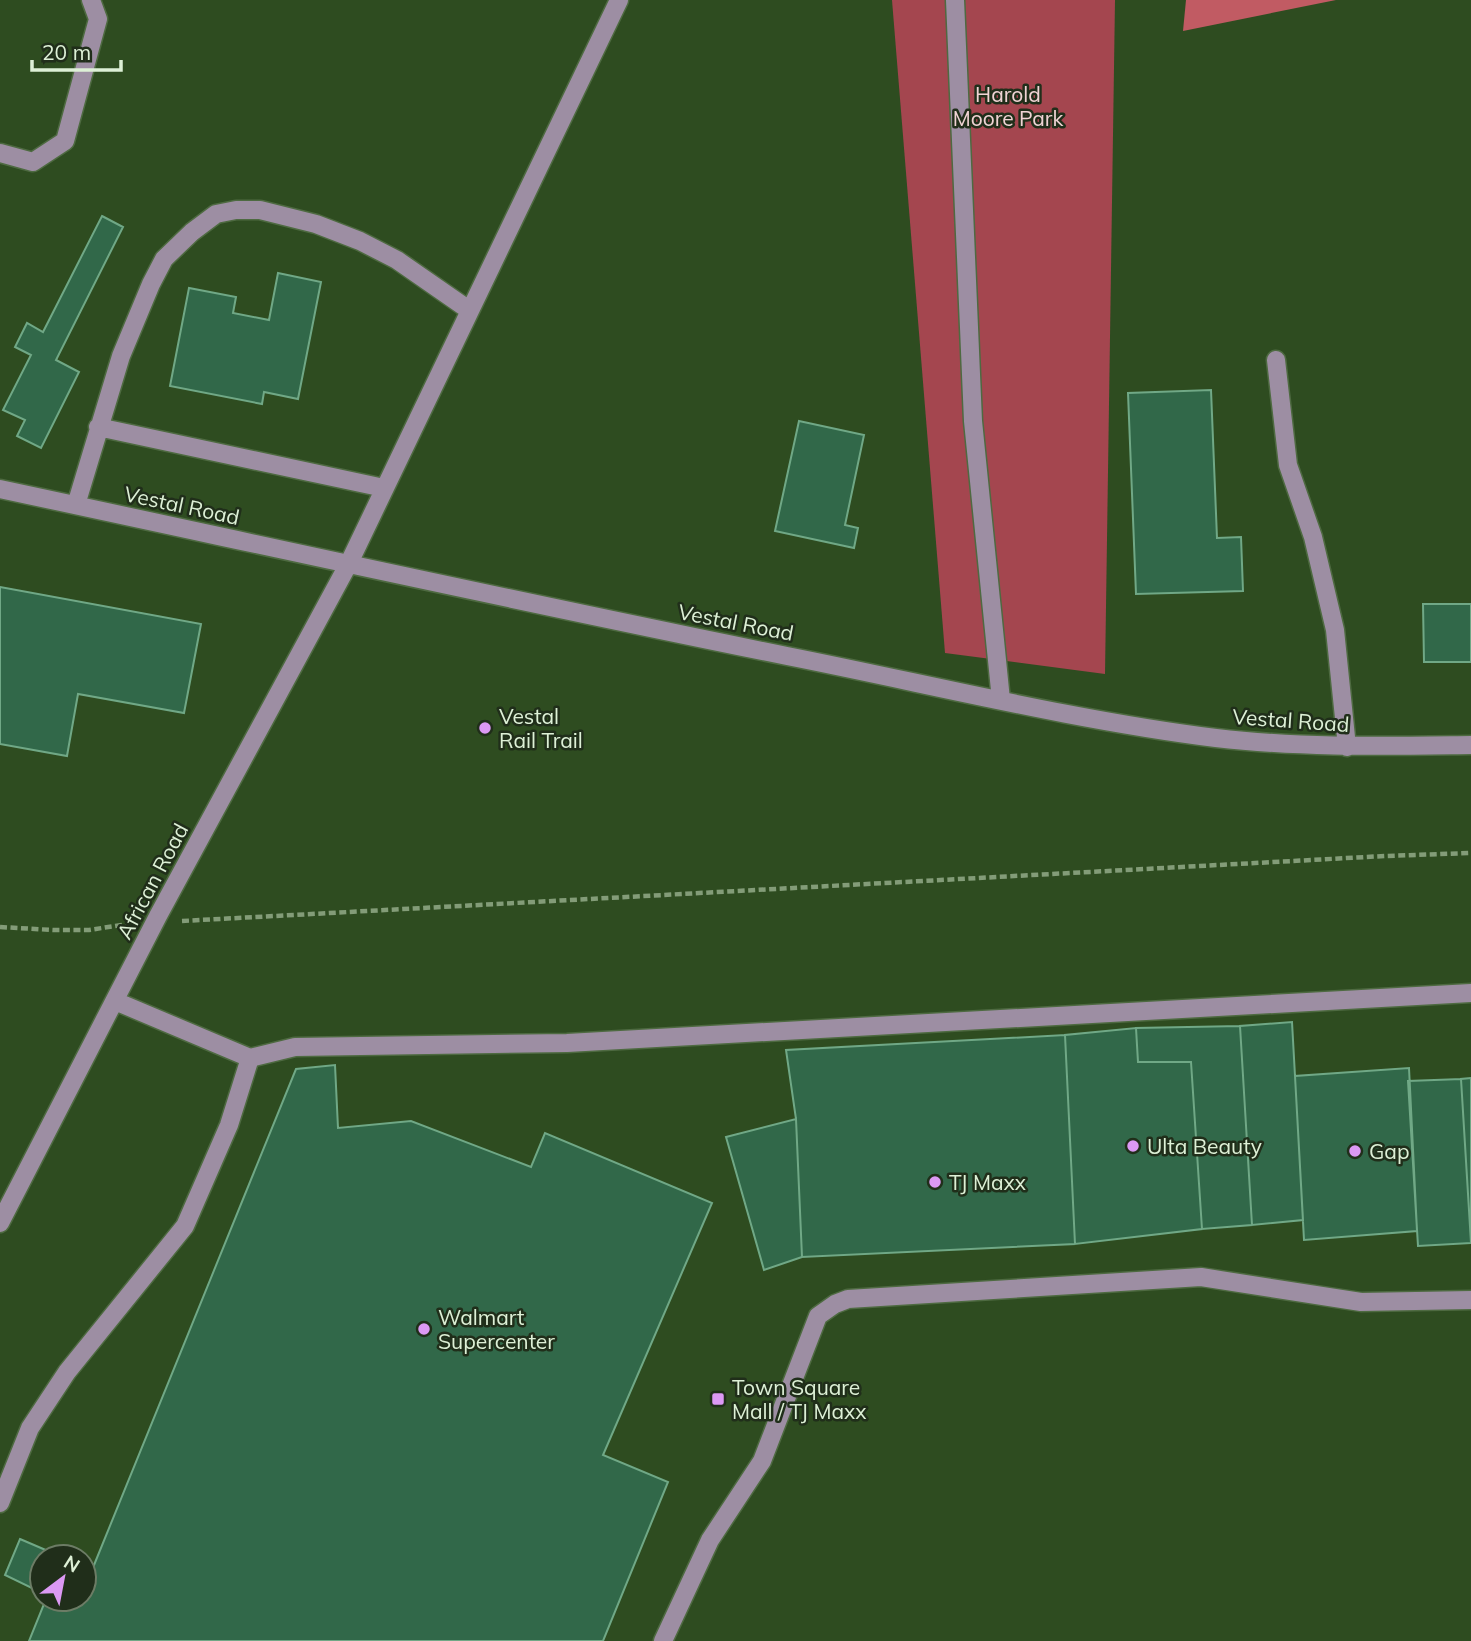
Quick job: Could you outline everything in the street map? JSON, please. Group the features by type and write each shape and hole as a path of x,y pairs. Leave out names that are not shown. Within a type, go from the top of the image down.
{"street":[{"path":"0,153 33,162 65,141 98,19 92,0"},
{"name":"African Road","path":"0,1223 154,922 349,563 619,0"},
{"path":"955,0 974,421 1001,700"},
{"path":"76,505 121,356 164,259 216,214 236,210 260,210 316,224 360,241 397,260 469,310"},
{"path":"1276,360 1289,465 1313,537 1335,630 1348,747"},
{"path":"98,427 384,488"},
{"name":"Vestal Road","path":"0,489 1001,700 1215,737 1348,747 1471,745"},
{"path":"115,1001 250,1058 295,1047 568,1043 1471,993"},
{"path":"0,1503 30,1428 52,1394 185,1226 229,1125 250,1058"},
{"path":"663,1641 710,1540 762,1461 818,1316 835,1304 848,1299 1201,1277 1362,1302 1471,1300"}],"path":[{"path":"0,927 89,929 116,924 1471,853"}],"green space":[{"name":"Harold Moore Park","path":"892,0 1115,0 1105,674 945,653"}],"shaded area":[{"path":"1186,0 1336,0 1183,31"}],"building":[{"path":"102,216 123,227 56,360 79,372 41,448 17,436 25,420 3,410 31,355 15,347 27,323 43,332"},
{"path":"278,273 321,282 298,399 264,392 262,404 170,386 189,288 236,297 233,313 269,320"},
{"path":"1211,390 1217,538 1241,537 1243,591 1136,594 1128,393"},
{"path":"799,421 864,435 845,525 858,528 854,548 775,531"},
{"path":"0,587 201,624 184,713 78,694 67,756 0,744"},
{"path":"1423,604 1471,604 1471,662 1424,662"},
{"path":"1292,1022 1303,1220 1252,1225 1240,1026"},
{"path":"1240,1026 1252,1225 1202,1229 1191,1062 1138,1062 1136,1028"},
{"name":"Ulta Beauty","path":"1136,1028 1138,1062 1191,1062 1202,1229 1075,1244 1065,1035"},
{"name":"TJ Maxx","path":"1065,1035 1075,1244 802,1257 796,1119 786,1050"},
{"name":"Walmart Supercenter","path":"335,1065 338,1128 411,1121 531,1167 545,1133 712,1203 603,1455 668,1482 603,1641 29,1641 40,1613 98,1613 98,1555 296,1069"},
{"name":"Gap","path":"1409,1068 1417,1231 1304,1240 1295,1076"},
{"path":"1471,1078 1471,1243 1461,1079"},
{"path":"1461,1079 1471,1243 1418,1246 1408,1081"},
{"path":"796,1119 802,1257 764,1270 726,1137"},
{"path":"20,1539 29,1543 28,1586 5,1575"}],"place":[{"name":"Vestal Rail Trail","path":"485,728"},
{"name":"Ulta Beauty","path":"1133,1146"},
{"name":"Gap","path":"1355,1151"},
{"name":"TJ Maxx","path":"935,1182"},
{"name":"Walmart Supercenter","path":"424,1329"},
{"name":"Town Square Mall / TJ Maxx","path":"718,1399"}]}
